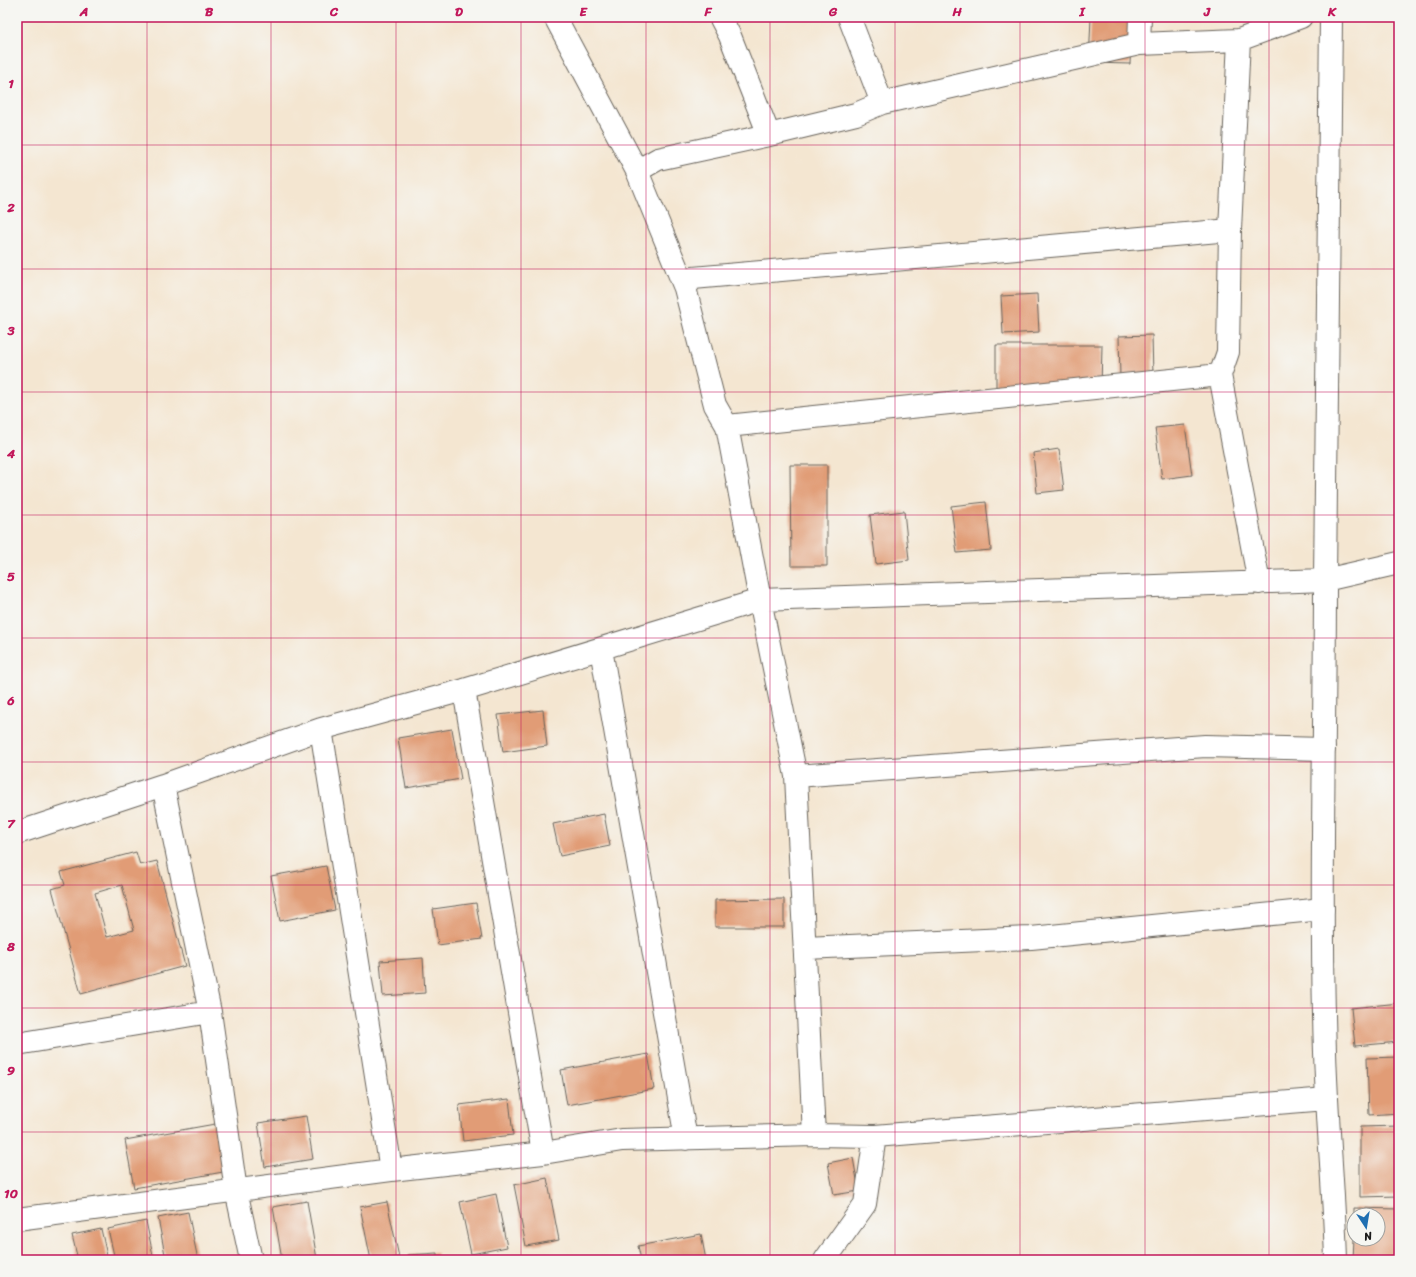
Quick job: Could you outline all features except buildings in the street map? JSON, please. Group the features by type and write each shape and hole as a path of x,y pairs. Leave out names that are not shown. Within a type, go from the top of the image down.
{"street":[{"path":"555,17 637,171 685,288 715,405 727,426 760,600 796,776 814,1135"},
{"path":"720,17 730,36 769,135"},
{"path":"849,17 882,103"},
{"path":"1139,44 1140,17"},
{"path":"637,171 658,159 856,114 882,103 1139,44 1239,40 1301,17"},
{"path":"1331,17 1323,910 1325,1054 1336,1260"},
{"path":"1239,40 1230,230 1228,352 1220,375 1259,583"},
{"path":"685,288 693,278 1230,230"},
{"path":"727,426 1220,375"},
{"path":"17,833 163,785 321,729 464,690 760,600 1325,580 1399,563"},
{"path":"601,649 686,1138"},
{"path":"464,690 544,1153"},
{"path":"321,729 392,1170"},
{"path":"796,776 1205,746 1324,749"},
{"path":"163,785 210,1012 236,1190 251,1260"},
{"path":"805,948 1031,938 1323,910"},
{"path":"17,1044 210,1012"},
{"path":"17,1219 392,1170 544,1153 622,1140 814,1135 875,1136 1328,1098"},
{"path":"825,1260 865,1204 875,1136"}]}
